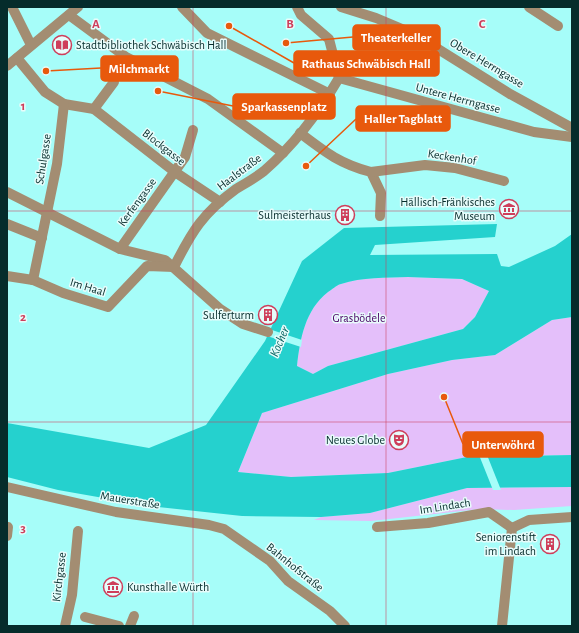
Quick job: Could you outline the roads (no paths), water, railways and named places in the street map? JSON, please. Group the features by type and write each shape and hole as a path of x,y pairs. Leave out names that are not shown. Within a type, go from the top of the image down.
{"street":[{"path":"12,7 32,45"},
{"path":"7,66 78,7"},
{"path":"182,7 207,32 330,94"},
{"path":"297,7 301,15 330,39 339,78"},
{"name":"Obere Herrngasse","path":"341,7 376,18 414,34 510,94 572,128"},
{"path":"529,7 558,26"},
{"path":"69,15 126,57 217,105 283,153"},
{"path":"17,58 44,92 64,104 94,109 114,82"},
{"name":"Haalstraße","path":"174,267 195,227 220,202 238,188 255,178 283,153 330,94 339,78"},
{"name":"Untere Herrngasse","path":"339,78 534,132 572,137"},
{"name":"Schulgasse","path":"33,280 57,164 64,104"},
{"name":"Blockgasse","path":"94,109 175,172 220,202"},
{"name":"Kerfengasse","path":"120,248 186,157 193,130"},
{"path":"300,133 335,159 356,168 371,172 381,193 380,216"},
{"name":"Keckenhof","path":"371,172 425,165 455,168 504,181"},
{"path":"7,192 120,248 165,260 220,309 243,324 268,332"},
{"path":"7,224 42,238"},
{"path":"7,266 9,277"},
{"name":"Im Haal","path":"9,277 33,280 63,293 108,307 147,266 174,267"},
{"name":"Mauerstraße","path":"7,487 116,512 209,525 228,531 246,544"},
{"name":"Im Lindach","path":"377,527 428,523 489,512 512,528"},
{"path":"502,626 512,528 529,520 572,517"},
{"name":"Kirchgasse","path":"65,626 72,596 78,532"},
{"name":"Bahnhofstraße","path":"246,544 270,561 288,581 330,611 345,626"},
{"path":"130,626 134,616"},
{"path":"85,617 119,626"}],"water":[{"name":"Kocher","path":"497,224 495,237 375,245 370,255 497,254 501,266 509,267 555,246 572,234 572,317 552,320 495,355 452,360 388,374 262,413 238,472 291,477 388,473 467,457 572,455 572,487 467,488 370,513 321,517 242,516 149,506 58,490 7,477 7,423 149,448 206,425 265,341 302,261 344,228","holes":["408,277 462,279 489,291 475,317 463,329 328,366 313,374 297,366 302,335 309,316 320,299 337,285 357,280 383,278"]}],"place":[{"name":"Rathaus Schwäbisch Hall","path":"229,26"},
{"name":"Theaterkeller","path":"286,43"},
{"name":"Stadtbibliothek Schwäbisch Hall","path":"62,45"},
{"name":"Milchmarkt","path":"46,71"},
{"name":"Sparkassenplatz","path":"158,91"},
{"name":"Haller Tagblatt","path":"306,166"},
{"name":"Hällisch-Fränkisches Museum","path":"509,209"},
{"name":"Sulmeisterhaus","path":"345,215"},
{"name":"Sulferturm","path":"268,315"},
{"name":"Unterwöhrd","path":"444,397"},
{"name":"Neues Globe","path":"399,440"},
{"name":"Seniorenstift im Lindach","path":"550,544"},
{"name":"Kunsthalle Würth","path":"113,587"}],"park label":[{"name":"Grasbödele","path":"359,318"}]}
